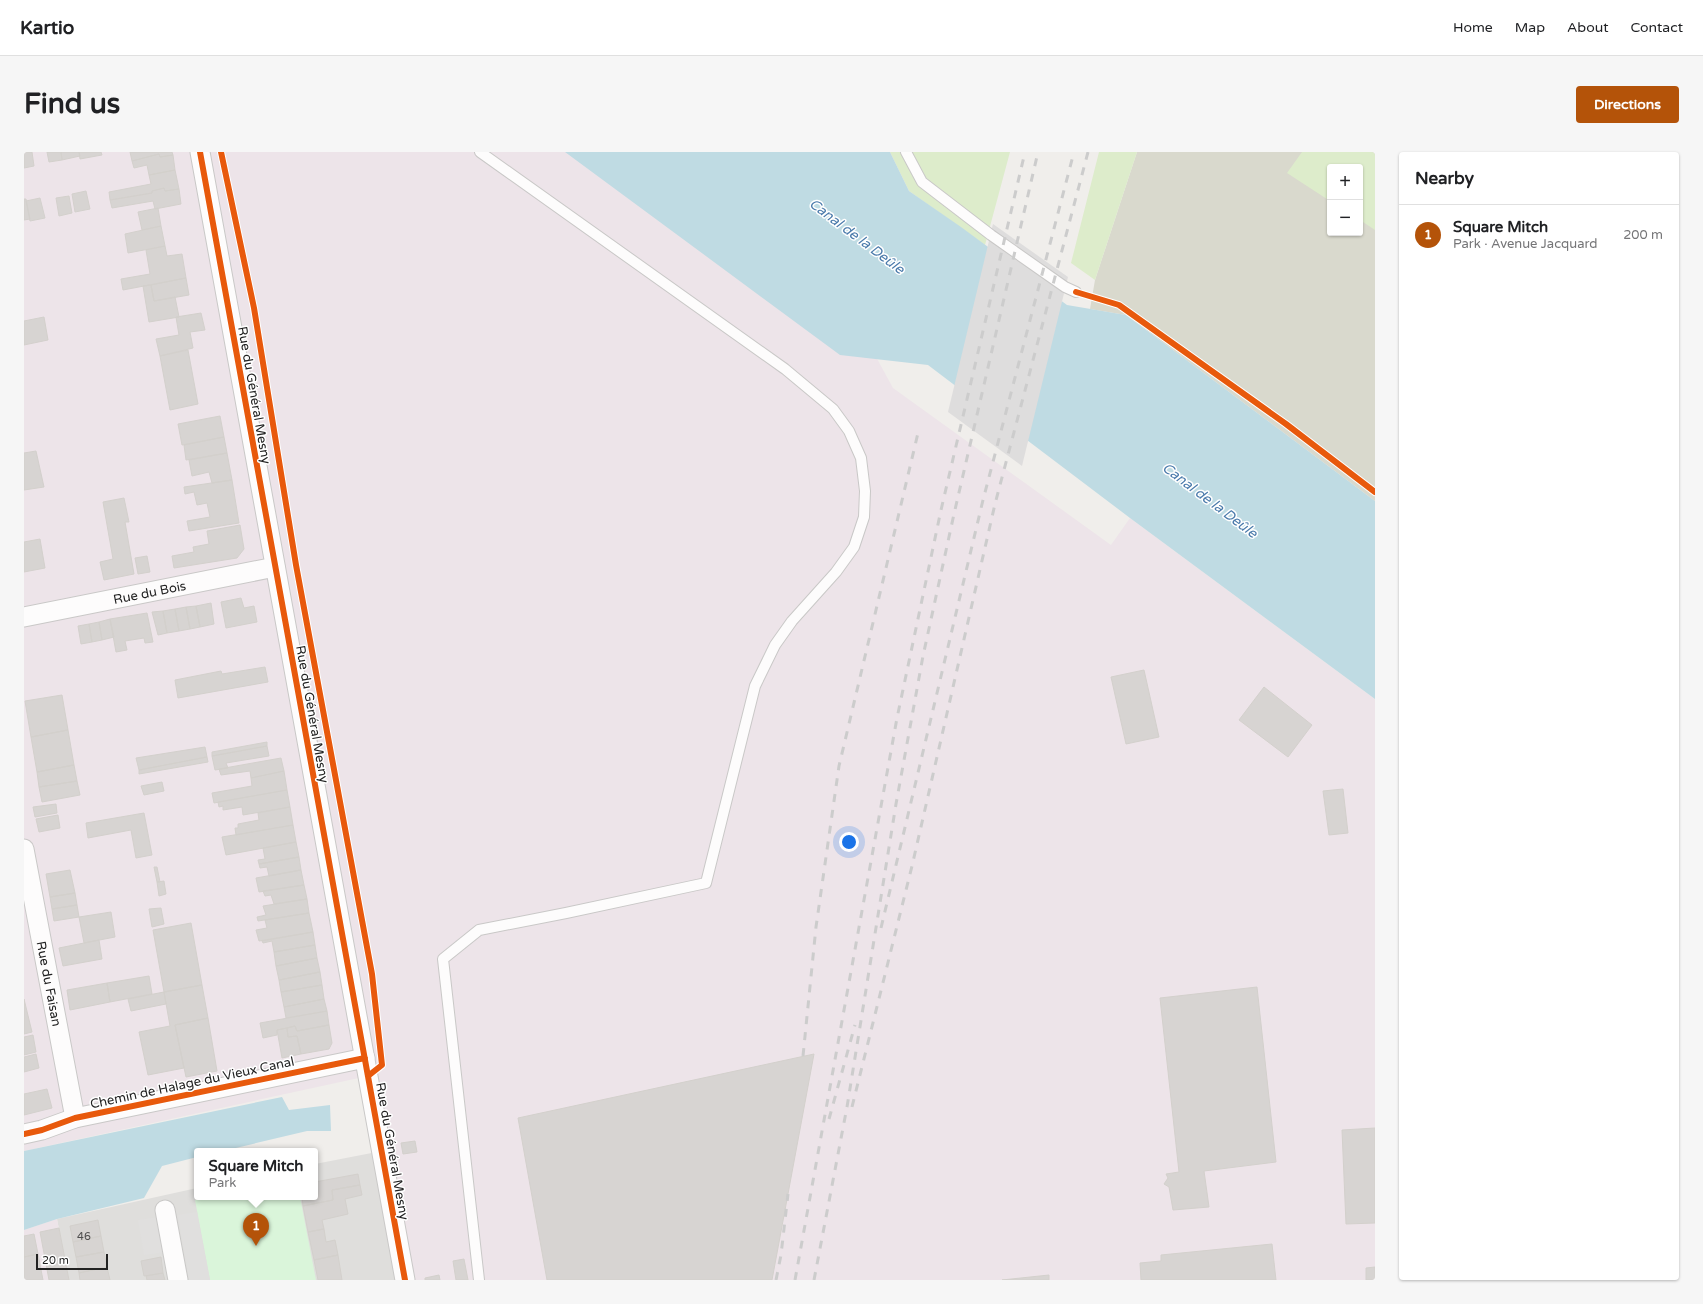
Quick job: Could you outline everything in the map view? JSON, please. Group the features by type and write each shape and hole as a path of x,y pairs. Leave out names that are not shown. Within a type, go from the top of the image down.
{"street":[{"name":"Rue du Général Mesny","path":"200,152 405,1280"},
{"name":"Rue du Bois","path":"24,617 275,567"},
{"name":"Rue du Faisan","path":"24,849 75,1118"},
{"name":"Chemin de Halage du Vieux Canal","path":"24,1134 42,1130 75,1118 365,1058"},
{"path":"165,1210 178,1280"}],"lane":[{"path":"479,1280 443,959 479,930 706,883 755,686 760,674 775,645 792,622 836,572 854,547 864,518 864,491 861,458 849,430 833,409 785,369 480,152"},
{"path":"906,152 922,182 991,235 1065,287 1076,292"}],"shaded area":[{"path":"24,152 771,152 767,157 893,388 1111,545 1130,518 1375,699 1375,1280 405,1280 368,1076 24,1151"},
{"path":"1137,152 1375,152 1375,501 1126,315 1090,309 1095,280"},
{"path":"382,1151 405,1280 69,1280 57,1219 194,1189 194,1200 318,1200 318,1163"},
{"path":"197,1212 210,1280 189,1280 178,1215"},
{"path":"159,1217 165,1252 144,1255 138,1220"},
{"path":"57,1219 69,1280 24,1280 24,1230"}],"green space":[{"path":"890,152 1010,152 985,245 909,191"},
{"path":"1099,152 1137,152 1095,280 1071,263"},
{"path":"1302,152 1375,152 1375,230 1363,222 1363,164 1327,164 1327,199 1287,173"},
{"path":"195,1200 301,1200 316,1280 210,1280"}],"water":[{"name":"Canal de la Deûle","path":"565,152 890,152 909,191 961,227 1067,305 1126,315 1375,501 1375,699 1130,518 928,365 840,355"},
{"path":"282,1097 289,1110 330,1105 331,1131 307,1131 236,1148 194,1148 194,1158 162,1166 144,1198 57,1219 24,1230 24,1151"}],"pier":[{"path":"993,224 1068,277 1022,466 948,412"}],"building":[{"path":"24,152 32,152 34,166 24,168"},
{"path":"47,152 61,152 62,160 49,162"},
{"path":"61,152 79,152 80,156 62,160"},
{"path":"79,152 101,152 102,155 80,159"},
{"path":"130,152 172,152 173,155 160,157 159,154 132,161"},
{"path":"159,154 160,157 173,155 175,170 149,175 147,165 134,168 132,161"},
{"path":"175,170 179,189 165,191 164,188 152,191 152,193 110,200 109,192 151,184 149,175"},
{"path":"164,188 165,191 179,189 181,204 155,209 153,201 112,208 110,200 152,193 152,191"},
{"path":"86,191 90,209 75,212 72,194"},
{"path":"69,196 72,213 59,216 56,198"},
{"path":"40,198 45,218 30,221 26,201"},
{"path":"24,199 26,199 30,219 24,220"},
{"path":"158,208 161,226 142,230 138,212"},
{"path":"161,226 165,246 128,253 125,234"},
{"path":"165,246 167,256 182,254 186,278 123,290 121,279 150,274 146,250"},
{"path":"186,278 189,295 154,301 151,285"},
{"path":"151,285 154,301 175,297 179,317 149,322 143,286"},
{"path":"201,313 205,330 190,332 193,348 160,356 156,339 179,335 176,317"},
{"path":"44,317 48,340 24,345 24,321"},
{"path":"188,350 198,404 170,410 160,356"},
{"path":"220,416 224,437 182,445 178,424"},
{"path":"224,437 227,453 186,460 184,445"},
{"path":"36,451 44,487 24,490 24,453"},
{"path":"227,453 232,480 212,483 209,472 192,476 189,460"},
{"path":"232,480 239,523 189,531 187,521 210,517 207,503 197,505 194,492 185,494 184,487"},
{"path":"124,498 129,522 125,522 134,574 104,580 100,562 113,559 103,502"},
{"path":"240,525 244,549 237,558 174,568 172,556 194,552 193,547 209,544 207,531"},
{"path":"40,539 45,568 24,572 24,542"},
{"path":"147,556 150,572 138,574 135,558"},
{"path":"241,598 244,608 254,606 257,622 226,628 221,602"},
{"path":"211,603 214,624 200,627 196,606"},
{"path":"196,606 200,627 190,629 186,607"},
{"path":"186,607 190,629 179,631 175,609"},
{"path":"175,609 179,631 167,633 163,611"},
{"path":"163,611 167,633 158,635 152,612"},
{"path":"147,613 153,642 145,643 144,638 125,641 127,650 116,652 110,619"},
{"path":"110,619 114,637 102,640 99,622"},
{"path":"99,622 102,640 92,642 89,624"},
{"path":"89,624 92,642 81,644 78,626"},
{"path":"265,667 268,682 178,698 175,680 221,671 222,674"},
{"path":"1144,670 1159,737 1126,744 1111,677"},
{"path":"1264,687 1312,725 1288,757 1239,720"},
{"path":"62,695 68,730 31,737 25,701"},
{"path":"68,730 74,765 37,772 31,737"},
{"path":"267,742 267,746 212,756 212,752"},
{"path":"267,746 269,756 226,763 228,768 215,770 212,756"},
{"path":"205,747 207,757 139,770 136,758"},
{"path":"207,757 208,762 139,774 139,770"},
{"path":"281,758 284,771 251,778 250,771 221,775 219,769"},
{"path":"74,765 77,781 39,787 37,772"},
{"path":"284,771 287,790 214,803 212,793 252,786 251,778"},
{"path":"77,781 80,795 42,802 39,787"},
{"path":"162,782 164,791 144,795 141,786"},
{"path":"1343,789 1348,833 1329,835 1323,791"},
{"path":"287,790 290,807 243,815 242,807 223,810 223,806 219,807 218,802"},
{"path":"56,804 57,813 35,817 33,807"},
{"path":"290,807 293,825 236,835 235,828 238,828 238,824 259,820 258,813"},
{"path":"144,813 152,855 136,858 131,830 88,838 86,823"},
{"path":"58,815 60,828 39,832 36,819"},
{"path":"293,825 296,842 226,855 222,837"},
{"path":"296,842 299,857 259,864 258,860 265,859 263,848"},
{"path":"299,857 301,870 269,876 267,867 260,868 259,864"},
{"path":"154,867 157,867 160,882 157,882"},
{"path":"70,870 75,893 50,897 46,874"},
{"path":"301,870 304,885 259,892 256,878"},
{"path":"164,881 166,894 159,896 157,882"},
{"path":"304,885 307,899 274,904 271,895 265,896 263,891"},
{"path":"75,893 77,905 52,909 50,897"},
{"path":"307,899 309,913 258,921 257,917 266,915 263,906"},
{"path":"77,905 79,917 54,921 52,909"},
{"path":"161,908 164,924 152,927 149,909"},
{"path":"111,912 115,937 84,943 79,917"},
{"path":"309,913 313,932 259,941 256,930 267,928 265,920"},
{"path":"191,923 202,985 164,992 153,930"},
{"path":"313,932 315,945 274,952 272,941 263,943 262,941"},
{"path":"99,940 102,959 63,966 59,948"},
{"path":"315,945 317,958 276,966 274,952"},
{"path":"317,958 320,972 279,980 276,966"},
{"path":"320,972 322,985 281,992 279,980"},
{"path":"149,976 152,994 110,1002 107,983"},
{"path":"107,983 110,1002 70,1010 67,990"},
{"path":"202,985 208,1018 175,1025 184,1068 148,1075 139,1032 170,1026 164,992"},
{"path":"322,985 324,999 284,1007 281,992"},
{"path":"1257,987 1276,1162 1204,1171 1209,1207 1173,1210 1169,1187 1164,1184 1168,1178 1166,1174 1179,1172 1160,998"},
{"path":"164,992 166,1004 131,1011 128,999"},
{"path":"24,999 32,1032 24,1034"},
{"path":"324,999 327,1011 286,1018 284,1007"},
{"path":"327,1011 329,1025 297,1031 295,1026 277,1030 277,1035 263,1038 260,1023"},
{"path":"208,1018 217,1071 186,1077 175,1025"},
{"path":"329,1025 332,1043 329,1049 301,1054 297,1036 288,1037 287,1028 295,1026 297,1031"},
{"path":"287,1028 288,1037 297,1036 301,1054 282,1058 277,1030"},
{"path":"33,1035 36,1052 24,1055 24,1037"},
{"path":"36,1054 39,1068 24,1072 24,1057"},
{"path":"814,1054 772,1280 547,1280 518,1118"},
{"path":"47,1089 52,1108 24,1115 24,1094"},
{"path":"1375,1128 1375,1223 1346,1224 1342,1130"},
{"path":"415,1141 417,1152 403,1154 401,1143"},
{"path":"358,1174 360,1185 332,1190 333,1200 303,1206 302,1200 318,1200 318,1181"},
{"path":"360,1185 362,1195 345,1199 348,1214 322,1220 324,1229 308,1232 303,1206 333,1200 332,1190"},
{"path":"98,1220 101,1236 73,1242 70,1226"},
{"path":"59,1228 69,1280 49,1280 40,1232"},
{"path":"324,1229 326,1242 335,1240 338,1255 314,1260 308,1232"},
{"path":"34,1234 38,1254 24,1257 24,1236"},
{"path":"101,1236 104,1252 76,1257 73,1242"},
{"path":"1272,1244 1276,1280 1141,1280 1140,1263 1161,1261 1161,1255"},
{"path":"104,1252 107,1267 79,1273 76,1257"},
{"path":"38,1254 43,1280 24,1280 24,1257"},
{"path":"338,1255 342,1280 318,1280 314,1260"},
{"path":"161,1257 163,1273 144,1276 141,1261"},
{"path":"464,1259 468,1280 456,1280 453,1261"},
{"path":"107,1267 110,1280 80,1280 79,1273"},
{"path":"1375,1267 1375,1280 1366,1280 1366,1268"},
{"path":"163,1273 165,1280 147,1280 146,1276"},
{"path":"439,1275 440,1280 425,1280 425,1278"},
{"path":"1049,1275 1049,1280 1002,1280"}],"railway":[{"path":"795,1280 897,718 941,510 1025,152"},
{"path":"814,1280 847,1107 896,804 923,656 954,514 1038,152"},
{"path":"881,928 983,500 1074,152"},
{"path":"852,1107 912,866 995,504 1088,152"},
{"path":"803,1056 816,927 839,766 918,433"},
{"path":"829,1119 855,1025"},
{"path":"776,1280 781,1255 788,1194"}],"cycle path":[{"path":"200,152 405,1280"},
{"path":"221,152 254,308 296,565 372,974 382,1065 368,1076"},
{"path":"1076,292 1119,305 1286,424 1375,492"},
{"path":"24,1134 42,1130 75,1118 365,1058"}],"place":[{"name":"Square Mitch","path":"256,1246"}]}
